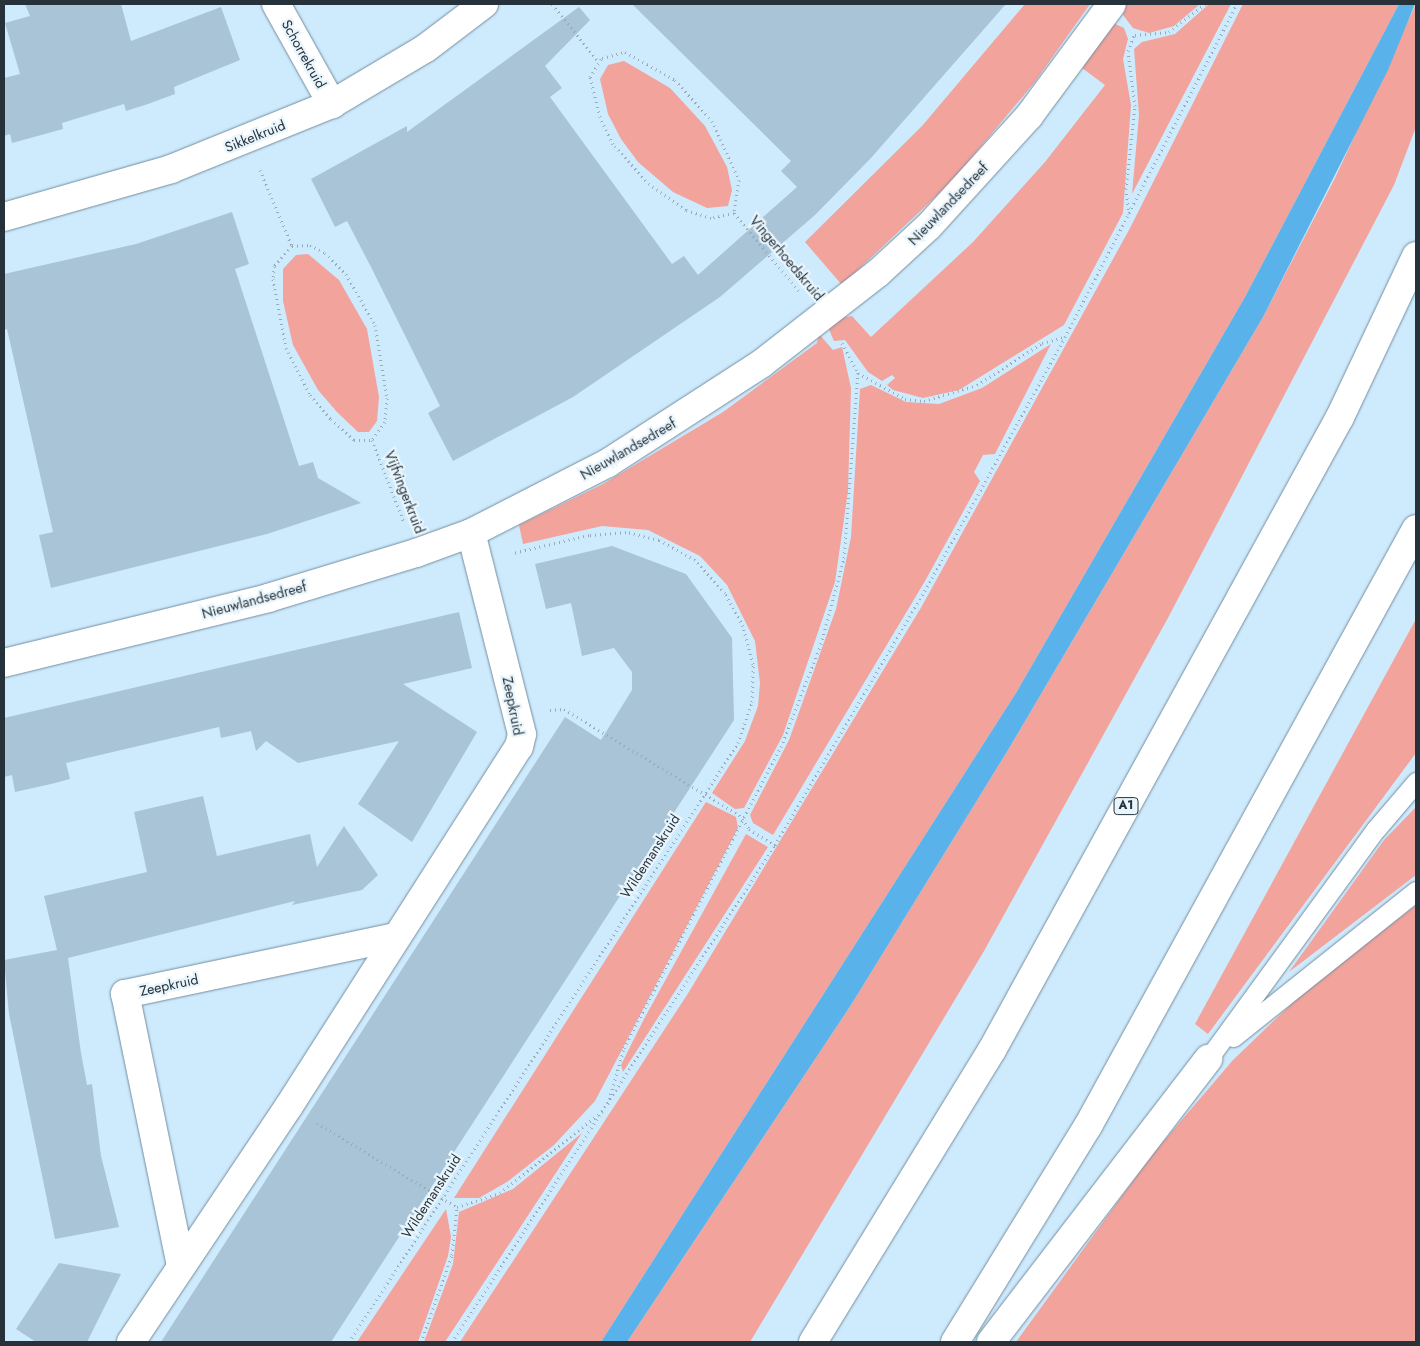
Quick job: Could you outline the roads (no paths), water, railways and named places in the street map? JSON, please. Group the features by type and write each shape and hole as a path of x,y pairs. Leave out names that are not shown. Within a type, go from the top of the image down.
{"main road":[{"name":"Schorrekruid","path":"276,4 332,104"},
{"name":"Sikkelkruid","path":"4,218 110,189 248,139 332,104 426,48 484,4"},
{"name":"Nieuwlandsedreef","path":"4,663 268,598 416,553 471,533 608,463 679,420 822,318 929,226 975,178 1029,116 1111,4"},
{"name":"A1","path":"813,1342 992,1050 1340,417 1416,256"},
{"path":"955,1342 1088,1126 1416,529"},
{"name":"Zeepkruid","path":"130,1342 289,1106 519,747 522,734 471,533"},
{"name":"Zeepkruid","path":"181,1266 125,994 396,937"},
{"path":"991,1342 1208,1059"}],"lane":[{"path":"1208,1059 1376,829 1416,782"},
{"path":"1208,1059 1332,954 1416,891"}],"water":[{"path":"1399,4 1415,4 1388,70 1263,317 1008,750 851,1005 627,1342 601,1342 1016,693 1245,297"}]}
